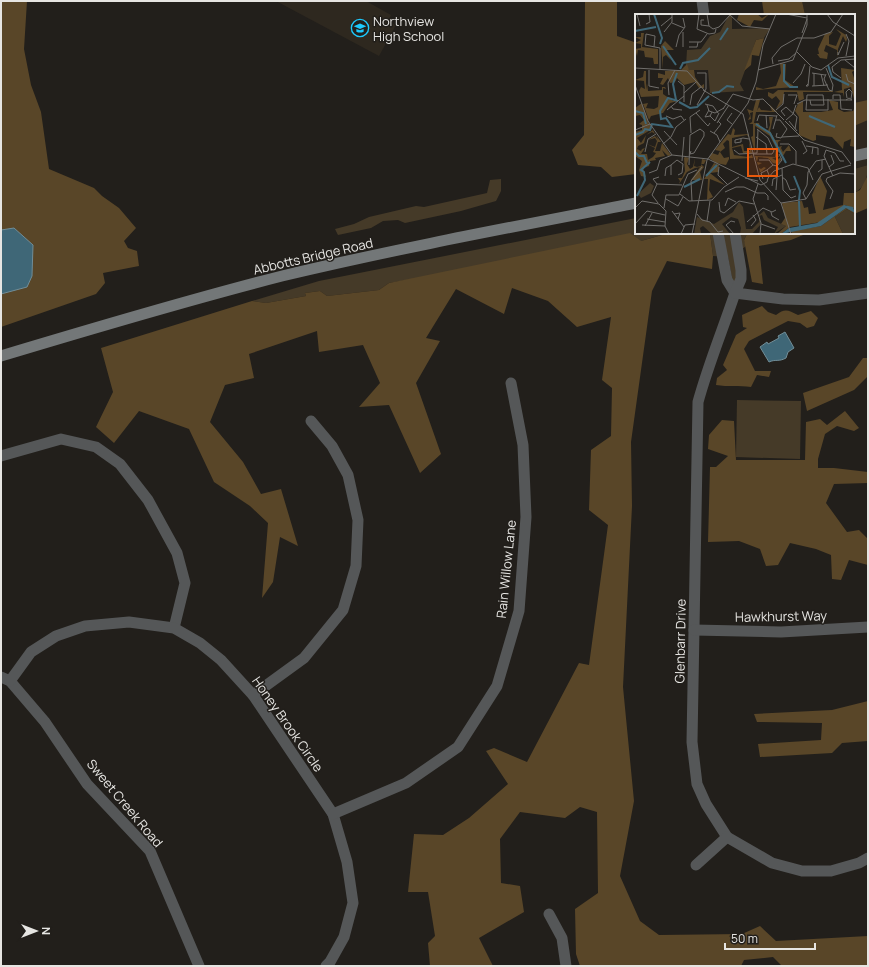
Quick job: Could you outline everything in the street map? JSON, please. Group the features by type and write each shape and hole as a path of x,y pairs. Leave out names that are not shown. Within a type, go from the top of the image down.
{"main road":[{"path":"855,156 868,153"},
{"name":"Abbotts Bridge Road","path":"1,356 146,312 282,276 409,247 635,203"}],"street":[{"path":"702,1 704,14"},
{"path":"718,234 727,280 736,293 783,299 820,300 868,293"},
{"name":"Glenbarr Drive","path":"735,234 741,279 716,351 705,376 698,402 692,742 697,784 706,804 726,837 772,863 802,871 831,871 859,863 868,858"},
{"name":"Rain Willow Lane","path":"333,814 406,783 458,747 497,686 519,612 526,517 522,445 511,383"},
{"path":"253,695 304,658 343,610 356,566 358,520 348,475 332,446 311,421"},
{"path":"1,456 61,440 96,447 120,464 148,500 177,553 185,583 174,628"},
{"name":"Honey Brook Circle","path":"6,679 31,652 56,636 85,626 129,622 174,628 200,643 221,660 253,695 333,814 347,862 353,903 344,937 330,965"},
{"name":"Hawkhurst Way","path":"694,630 782,632 868,627"},
{"name":"Sweet Creek Road","path":"6,679 45,722 87,784 150,851 199,966"},
{"path":"696,865 726,837"},
{"path":"549,914 562,938 566,966"}],"shaded area":[{"path":"2,1 27,1 24,49 31,85 41,112 49,169 94,188 102,196 119,208 136,228 124,241 128,248 137,251 139,266 103,273 105,283 96,294 1,327"},
{"name":"Northview High School","path":"276,1 366,1 391,15 388,21 396,25 379,56"},
{"path":"585,1 617,1 617,36 634,42 635,174 612,177 601,167 578,165 572,150 584,135"},
{"path":"762,1 802,1 805,14 764,14"},
{"path":"802,1 868,1 868,165 855,169 855,14 805,14"},
{"path":"868,100 868,120 855,126 855,103"},
{"path":"868,165 865,181 861,188 855,192 855,169"},
{"path":"868,175 868,208 855,214 855,192 860,190"},
{"path":"501,179 501,191 496,201 461,211 405,223 398,220 383,221 371,228 338,235 335,229 354,224 369,217 416,206 424,207 487,193 490,180"},
{"path":"635,218 635,234 666,234 641,241 389,283 379,290 327,296 320,291 305,293 306,296 266,303 252,301 319,281"},
{"path":"630,233 641,241 666,234 710,234 713,256 712,269 667,261 652,291 631,442 632,506 623,687 634,801 620,876 640,921 659,935 742,934 760,926 776,941 868,936 868,966 782,966 773,957 744,960 741,966 580,966 576,954 575,909 598,893 597,812 580,807 565,818 520,812 500,839 501,883 520,886 524,912 479,938 493,966 430,966 428,943 435,936 428,892 408,892 414,834 443,835 469,818 508,784 486,751 494,748 527,762 579,663 589,665 608,525 589,510 591,450 611,436 612,388 602,380 611,317 577,327 548,301 512,288 504,314 456,289 426,338 440,341 416,383 441,454 420,473 389,405 359,407 380,383 363,345 319,352 317,331 249,354 254,378 225,385 210,422 243,462 261,494 281,489 298,546 280,537 273,582 262,598 268,523 250,506 214,482 189,429 139,411 114,443 96,427 113,392 101,348 252,301 266,303 306,296 305,293 320,291 327,296 379,290 389,283"},
{"path":"710,234 747,234 744,240 746,246 734,256 738,282 733,283 728,257 713,256"},
{"path":"747,234 806,234 791,240 759,246 763,284 752,282 744,240"},
{"path":"762,306 768,312 776,315 782,311 789,311 798,315 811,311 818,318 814,326 807,328 800,323 788,321 749,341 744,349 755,371 771,371 769,377 757,375 751,387 716,385 717,378 727,370 723,365 736,335 747,328 743,327 742,315"},
{"path":"863,358 868,358 868,376 854,390 807,411 803,393 849,377"},
{"path":"737,400 801,401 800,459 736,457"},
{"path":"845,411 859,428 854,431 837,426 825,434 818,459 818,468 834,468 868,472 868,483 834,484 826,503 847,532 859,530 868,539 868,565 849,560 841,580 832,579 831,555 816,549 790,543 778,565 766,566 760,549 739,541 708,542 710,467 716,467 728,456 708,449 709,435 722,420 734,421 736,460 805,460 806,422 820,419 827,425"},
{"path":"868,701 868,741 842,743 832,753 760,757 758,744 821,740 822,723 757,722 754,714 832,710"}],"water":[{"path":"14,228 33,245 32,276 27,287 1,294 1,230"},
{"path":"785,332 794,348 788,352 786,358 769,362 760,347 767,342 768,344 779,338 778,336"}],"place":[{"name":"Northview High School","path":"360,28"}]}
